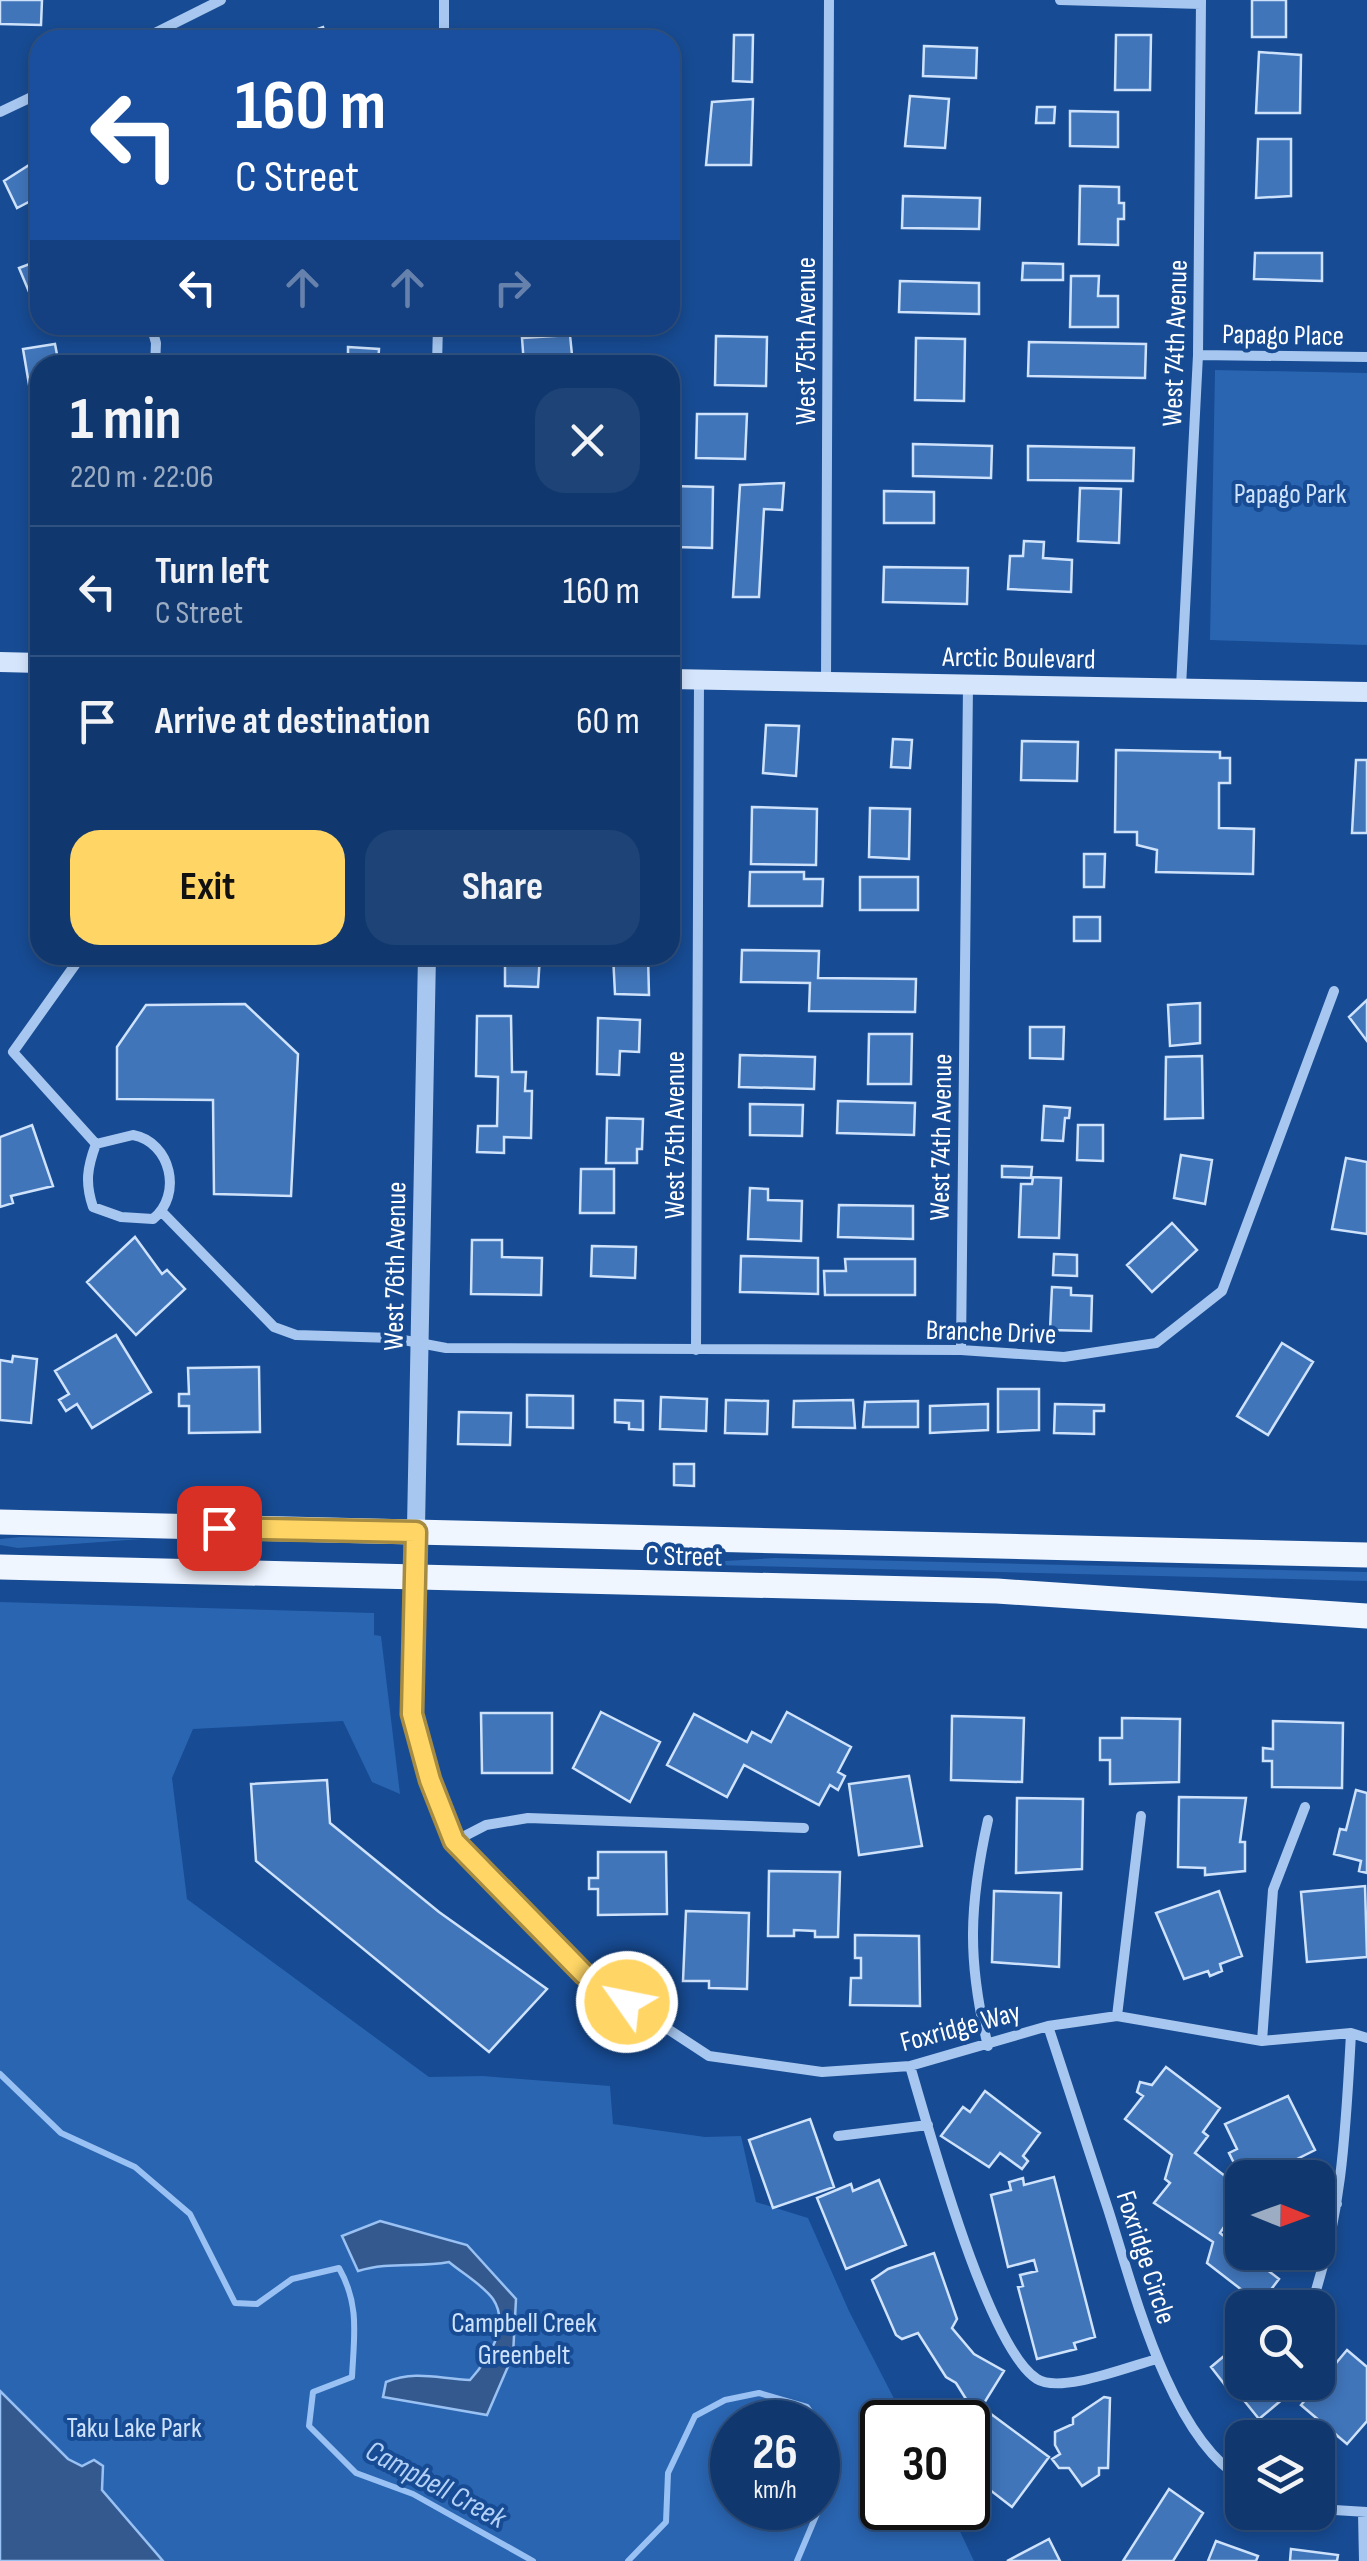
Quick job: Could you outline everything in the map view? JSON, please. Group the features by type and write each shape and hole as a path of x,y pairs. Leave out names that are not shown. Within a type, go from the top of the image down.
{"main road":[{"path":"0,662 30,663"},
{"name":"Arctic Boulevard","path":"680,679 1367,692"},
{"name":"C Street","path":"0,1522 1367,1554"},
{"name":"C Street","path":"0,1567 997,1591 1367,1616"}],"street":[{"path":"161,30 221,0"},
{"path":"444,0 444,30"},
{"name":"West 75th Avenue","path":"826,682 829,0"},
{"path":"1060,0 1201,2"},
{"name":"West 74th Avenue","path":"1182,688 1198,354 1201,2"},
{"path":"0,112 30,98"},
{"name":"Papago Place","path":"1198,354 1367,358"},
{"name":"West 75th Avenue","path":"696,1350 700,680"},
{"name":"West 74th Avenue","path":"960,1350 968,684"},
{"path":"75,965 13,1052 96,1144"},
{"name":"West 76th Avenue","path":"415,1579 427,965"},
{"name":"Branche Drive","path":"162,1212 274,1327 285,1333 393,1338 420,1345 960,1350 1064,1357 1156,1343 1222,1291 1334,991"},
{"path":"133,1135 155,1143 164,1156 169,1176 169,1196 162,1212 153,1219 138,1219 93,1207 86,1188 87,1168 96,1144 133,1135"},
{"name":"Foxridge Way","path":"415,1579 412,1714 430,1780 454,1841 584,1974 710,2056 822,2072 910,2066 1048,2026 1117,2016 1262,2041 1352,2034 1367,2038"},
{"path":"1262,2041 1273,1890 1304,1808"},
{"path":"1117,2016 1141,1816"},
{"path":"454,1841 486,1825 528,1818 804,1828"},
{"path":"988,1820 970,1919 980,2012 988,2046"},
{"name":"Foxridge Circle","path":"1048,2026 1157,2358 1204,2444 1225,2468"},
{"path":"1316,2290 1327,2260 1343,2168 1352,2034"},
{"path":"910,2066 956,2220 1006,2340 1036,2379 1058,2385 1157,2358"},
{"path":"838,2136 928,2125"},
{"path":"1335,2510 1365,2512 1364,2561"}],"green space":[{"name":"Papago Park","path":"1215,370 1367,373 1367,645 1210,640"},
{"path":"0,1539 142,1539 18,1548 0,1545"},
{"path":"775,1558 1367,1572 1367,1581 673,1564"},
{"name":"Campbell Creek Greenbelt","path":"0,1602 374,1613 374,1635 381,1636 400,1794 372,1782 343,1721 193,1729 172,1778 187,1899 429,2077 483,2076 610,2086 613,2124 705,2137 741,2136 756,2202 808,2218 895,2400 860,2400 860,2530 959,2530 974,2561 0,2561"}],"shaded area":[{"path":"380,2221 467,2245 516,2299 513,2355 487,2415 383,2397 386,2382 397,2378 470,2380 495,2342 499,2320 498,2309 489,2294 449,2262 358,2271 342,2236"},
{"path":"0,2391 68,2459 82,2466 94,2460 103,2466 102,2490 163,2561 0,2561"}],"building":[{"path":"0,0 42,0 41,25 0,24"},
{"path":"1252,0 1286,0 1286,37 1252,37"},
{"path":"734,35 753,35 752,82 733,81"},
{"path":"1116,35 1151,35 1150,90 1115,90"},
{"path":"924,46 977,48 976,78 923,76"},
{"path":"1259,52 1301,55 1300,113 1256,113"},
{"path":"910,96 949,99 945,148 905,146"},
{"path":"753,99 751,165 706,165 712,102"},
{"path":"1037,107 1055,107 1054,123 1036,123"},
{"path":"1070,111 1118,112 1118,147 1070,146"},
{"path":"1258,139 1291,139 1291,196 1256,198"},
{"path":"30,164 30,201 17,208 4,181"},
{"path":"1080,186 1119,187 1124,219 1118,219 1118,245 1079,244"},
{"path":"903,196 980,198 979,229 902,228"},
{"path":"1255,253 1322,253 1322,281 1254,279"},
{"path":"1023,263 1063,264 1063,280 1022,280"},
{"path":"30,264 30,294 19,268"},
{"path":"1071,276 1099,276 1098,296 1118,296 1118,327 1070,327"},
{"path":"900,281 979,283 979,314 899,312"},
{"path":"570,335 572,355 523,355 522,338"},
{"path":"716,336 767,337 766,386 715,385"},
{"path":"916,338 965,339 964,401 915,400"},
{"path":"1029,342 1146,344 1145,378 1028,376"},
{"path":"55,344 57,355 30,355 30,390 23,349"},
{"path":"348,347 379,349 379,355 348,355"},
{"path":"697,414 747,414 745,459 696,458"},
{"path":"913,444 992,446 991,478 913,476"},
{"path":"1028,446 1134,448 1133,481 1028,480"},
{"path":"784,483 782,510 764,509 759,597 733,597 740,485"},
{"path":"680,486 713,487 712,548 680,547"},
{"path":"1080,488 1121,489 1119,543 1078,541"},
{"path":"884,491 934,492 934,523 884,523"},
{"path":"1024,541 1044,542 1043,558 1072,560 1071,592 1008,589 1010,556 1023,556"},
{"path":"884,567 968,568 967,604 883,602"},
{"path":"766,725 799,726 796,776 763,773"},
{"path":"893,739 912,740 910,768 891,767"},
{"path":"1022,741 1078,742 1077,781 1021,780"},
{"path":"1116,750 1220,752 1220,758 1230,758 1230,783 1219,783 1219,828 1254,829 1253,874 1156,872 1157,850 1137,845 1137,832 1115,832"},
{"path":"1356,760 1367,760 1367,833 1352,833"},
{"path":"752,807 817,809 816,865 751,864"},
{"path":"870,808 910,809 909,859 869,857"},
{"path":"1084,854 1105,854 1104,887 1084,887"},
{"path":"750,872 804,872 804,879 823,879 822,906 749,906"},
{"path":"860,877 918,877 918,910 860,910"},
{"path":"1074,917 1100,917 1100,941 1074,941"},
{"path":"742,950 819,951 818,978 916,979 915,1012 809,1011 810,983 741,982"},
{"path":"505,965 539,965 538,987 505,986"},
{"path":"614,965 648,965 649,995 615,994"},
{"path":"1367,1000 1367,1041 1349,1017"},
{"path":"1200,1003 1200,1043 1170,1046 1168,1005"},
{"path":"245,1004 298,1054 291,1196 214,1194 213,1100 117,1099 117,1047 146,1005"},
{"path":"477,1016 511,1016 512,1072 526,1072 525,1091 532,1091 531,1138 504,1137 504,1153 477,1152 478,1126 497,1126 498,1077 476,1076"},
{"path":"598,1018 640,1020 639,1052 620,1051 619,1075 597,1074"},
{"path":"1030,1027 1064,1027 1063,1059 1030,1058"},
{"path":"869,1034 912,1034 911,1084 868,1084"},
{"path":"740,1055 815,1057 814,1089 739,1087"},
{"path":"1202,1056 1203,1118 1165,1119 1166,1057"},
{"path":"838,1101 915,1103 914,1135 837,1133"},
{"path":"750,1104 803,1105 802,1136 750,1135"},
{"path":"1044,1106 1070,1108 1063,1141 1042,1140"},
{"path":"607,1118 643,1119 642,1149 637,1149 637,1163 606,1163"},
{"path":"32,1125 53,1186 11,1196 13,1203 0,1207 0,1137"},
{"path":"1078,1125 1103,1125 1103,1161 1077,1160"},
{"path":"1181,1155 1212,1160 1205,1204 1174,1198"},
{"path":"1346,1158 1367,1162 1367,1234 1332,1229"},
{"path":"1002,1166 1032,1167 1031,1177 1061,1178 1059,1238 1019,1237 1021,1184 1032,1184 1033,1178 1002,1177"},
{"path":"581,1169 614,1169 614,1213 580,1213"},
{"path":"750,1188 768,1189 768,1200 802,1201 801,1241 748,1239"},
{"path":"839,1205 913,1206 913,1239 838,1237"},
{"path":"1172,1223 1197,1250 1152,1292 1127,1265"},
{"path":"135,1237 162,1274 167,1270 185,1289 136,1335 87,1282"},
{"path":"472,1240 502,1240 502,1257 542,1258 541,1295 471,1294"},
{"path":"592,1246 636,1247 635,1278 591,1276"},
{"path":"1054,1254 1077,1255 1077,1276 1053,1275"},
{"path":"741,1256 818,1258 818,1294 740,1292"},
{"path":"845,1259 915,1259 915,1295 825,1295 824,1271 846,1271"},
{"path":"1052,1287 1071,1288 1071,1295 1092,1296 1091,1331 1050,1330"},
{"path":"116,1335 151,1392 92,1428 77,1404 66,1411 59,1400 69,1394 55,1371"},
{"path":"1282,1343 1313,1362 1268,1435 1237,1416"},
{"path":"13,1356 37,1359 31,1423 0,1420 0,1360 12,1362"},
{"path":"259,1367 260,1432 189,1433 189,1406 179,1406 179,1394 189,1394 188,1368"},
{"path":"998,1389 1039,1389 1039,1430 998,1432"},
{"path":"527,1395 573,1396 573,1428 527,1427"},
{"path":"661,1397 707,1399 706,1431 660,1429"},
{"path":"615,1400 643,1401 643,1430 615,1422"},
{"path":"726,1400 768,1401 767,1434 725,1433"},
{"path":"853,1400 855,1428 793,1427 794,1401"},
{"path":"918,1401 918,1427 863,1427 865,1402"},
{"path":"988,1404 988,1430 930,1433 930,1406"},
{"path":"1055,1404 1104,1405 1104,1411 1094,1411 1094,1434 1054,1433"},
{"path":"459,1412 511,1413 510,1445 458,1444"},
{"path":"674,1464 694,1464 694,1486 674,1485"},
{"path":"601,1712 660,1742 630,1802 573,1768"},
{"path":"787,1712 851,1747 838,1772 845,1776 838,1790 830,1785 819,1805 744,1765 727,1797 667,1765 694,1714 747,1742 752,1732 771,1742"},
{"path":"481,1713 552,1713 552,1773 482,1773"},
{"path":"952,1716 1024,1718 1022,1782 951,1780"},
{"path":"1122,1718 1180,1719 1179,1782 1110,1784 1110,1760 1100,1760 1100,1738 1122,1738"},
{"path":"1273,1721 1343,1723 1342,1788 1272,1787 1272,1761 1263,1761 1263,1748 1273,1749"},
{"path":"909,1776 922,1846 859,1855 849,1784"},
{"path":"327,1780 330,1823 439,1912 547,1989 489,2052 256,1861 251,1784"},
{"path":"1356,1790 1367,1793 1367,1873 1359,1871 1361,1861 1334,1854 1340,1829 1346,1830"},
{"path":"1179,1797 1246,1798 1240,1842 1245,1842 1245,1871 1205,1875 1205,1868 1178,1867"},
{"path":"1017,1798 1083,1799 1082,1869 1016,1873"},
{"path":"598,1852 666,1852 667,1914 598,1915 598,1889 589,1889 589,1878 598,1878"},
{"path":"769,1871 840,1872 838,1937 815,1937 815,1931 794,1930 794,1936 768,1936"},
{"path":"1365,1886 1367,1957 1307,1962 1301,1892"},
{"path":"994,1891 1061,1893 1059,1967 992,1962"},
{"path":"1219,1891 1242,1956 1220,1964 1222,1971 1210,1976 1208,1971 1184,1979 1156,1913"},
{"path":"686,1911 749,1913 747,1989 709,1988 709,1981 683,1981"},
{"path":"855,1935 919,1936 920,2006 850,2005 851,1978 861,1978 861,1958 855,1958"},
{"path":"1166,2067 1220,2108 1203,2132 1208,2136 1195,2153 1225,2176 1225,2227 1220,2233 1225,2237 1225,2270 1267,2270 1279,2279 1271,2290 1242,2290 1207,2263 1213,2242 1154,2203 1170,2183 1165,2179 1172,2155 1125,2119 1143,2096 1137,2092 1140,2082 1152,2085"},
{"path":"985,2091 1040,2133 1023,2156 1028,2161 1022,2169 1000,2153 989,2167 941,2136 963,2107 970,2112"},
{"path":"1288,2096 1315,2150 1295,2160 1232,2160 1229,2153 1237,2149 1225,2124"},
{"path":"810,2119 834,2187 773,2208 749,2140"},
{"path":"1054,2177 1095,2337 1074,2343 1076,2349 1037,2359 1018,2287 1023,2286 1020,2275 1037,2271 1034,2260 1008,2267 991,2195 1011,2190 1009,2182 1023,2178 1024,2185"},
{"path":"879,2180 906,2245 846,2269 817,2198 851,2184 853,2191"},
{"path":"934,2253 957,2319 952,2328 974,2354 1004,2371 986,2400 966,2399 956,2383 946,2377 918,2333 902,2339 896,2335 872,2280 888,2269"},
{"path":"1347,2350 1367,2367 1367,2421 1347,2444 1335,2434 1335,2420 1319,2420 1301,2405 1305,2400 1335,2400 1335,2364"},
{"path":"1225,2355 1225,2385 1211,2367"},
{"path":"1104,2397 1110,2398 1108,2468 1099,2468 1099,2475 1082,2486 1069,2468 1059,2468 1052,2459 1060,2454 1055,2432 1073,2424 1073,2418"},
{"path":"1244,2400 1282,2400 1259,2419"},
{"path":"990,2415 1049,2457 1012,2507 990,2490"},
{"path":"1169,2489 1203,2513 1173,2561 1123,2561"},
{"path":"1049,2539 1060,2561 1007,2561"},
{"path":"1216,2541 1258,2556 1256,2561 1208,2561"},
{"path":"1291,2549 1338,2555 1337,2561 1290,2561"}],"waterway":[{"name":"Campbell Creek","path":"0,2074 61,2133 135,2167 190,2214 235,2303 257,2304 292,2279 339,2268 353,2308 352,2377 313,2392 309,2426 356,2473 413,2494 533,2561"},
{"name":"Campbell Creek","path":"628,2561 666,2522 668,2473 695,2416 725,2400 759,2393 807,2407 831,2442 829,2485 797,2561"}],"route":[{"path":"219,1528 416,1532 412,1714 430,1780 454,1841 584,1974 627,2002"}],"park label":[{"name":"Taku Lake Park","path":"134,2427"}]}
